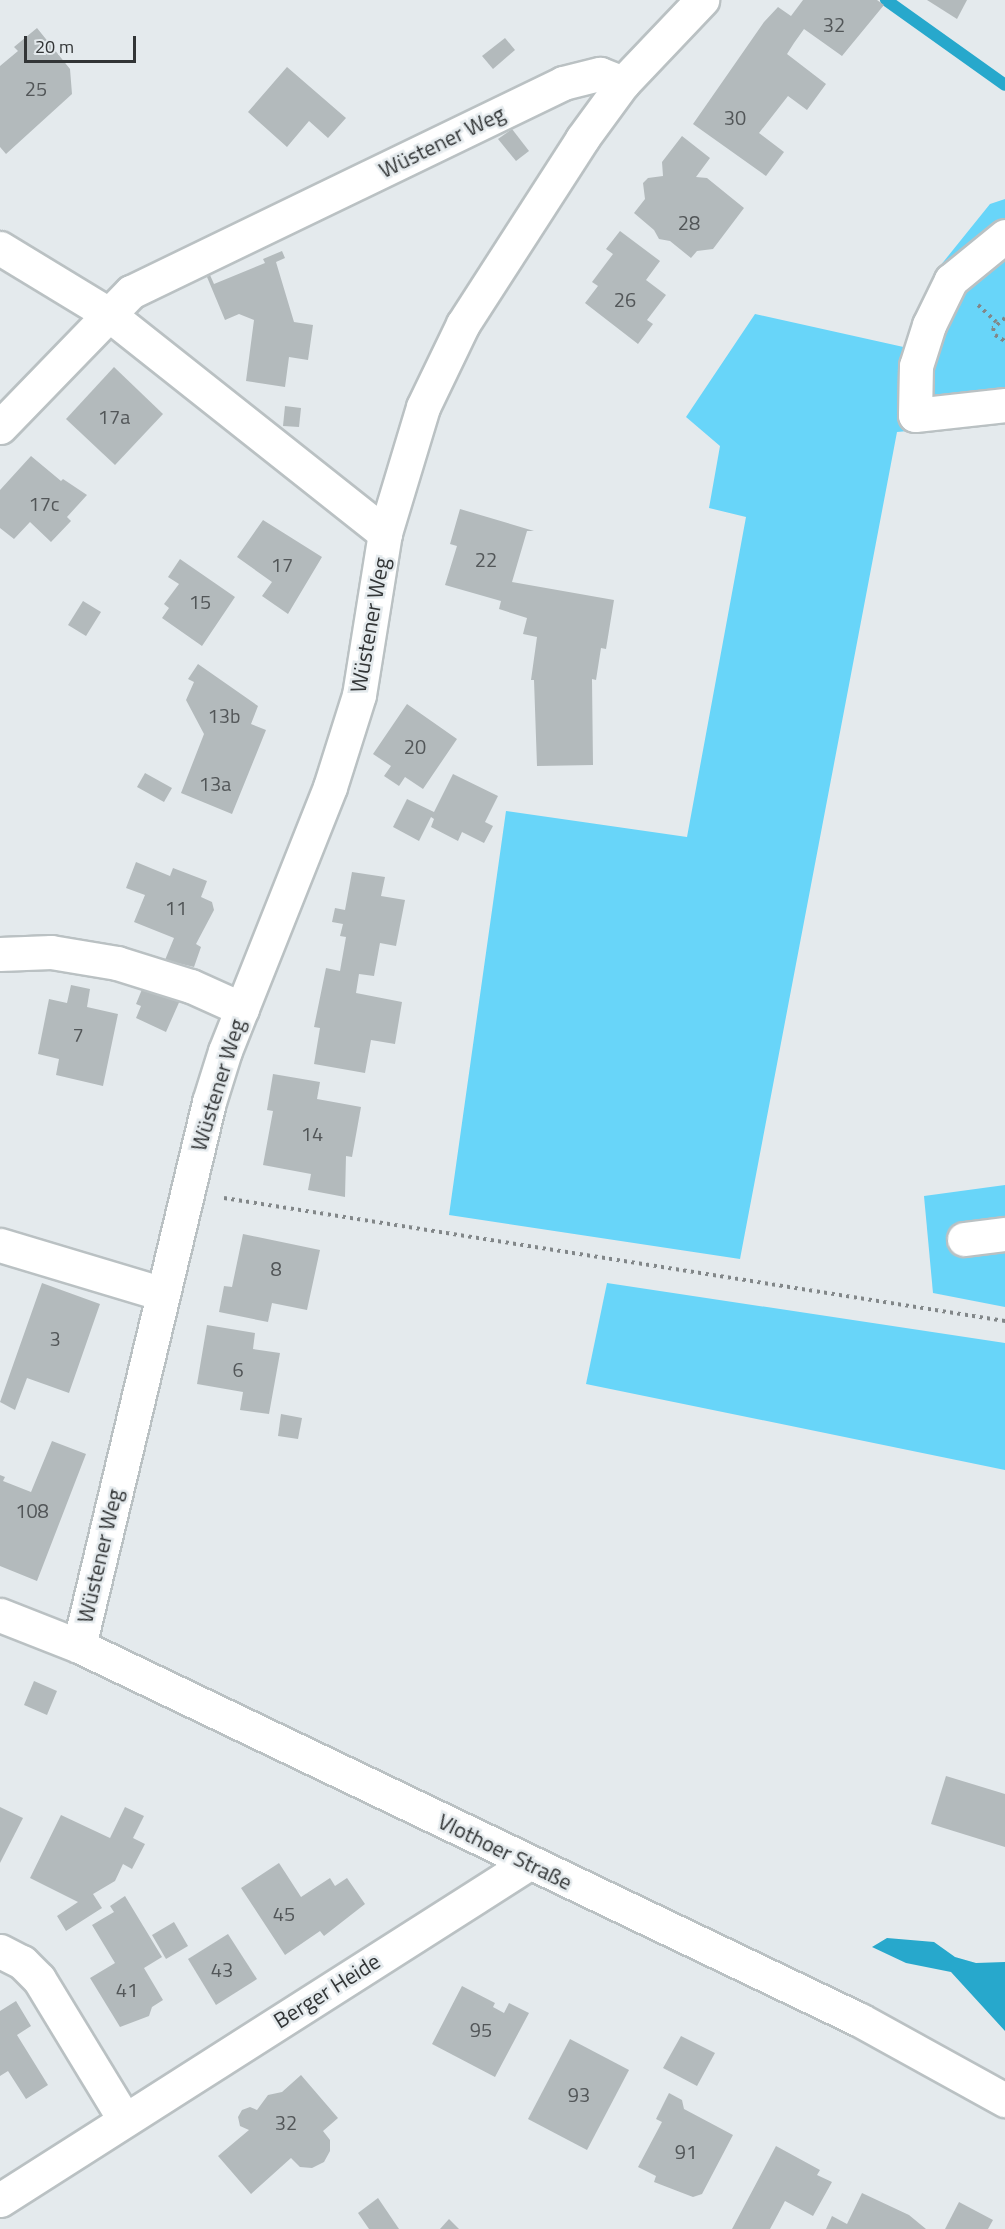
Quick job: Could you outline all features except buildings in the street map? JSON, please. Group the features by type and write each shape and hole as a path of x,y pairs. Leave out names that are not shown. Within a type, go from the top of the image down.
{"street":[{"name":"Wüstener Weg","path":"79,1647 209,1102 242,1009 330,788 359,695 385,533 423,407 463,324 582,139 623,83 702,0"},
{"name":"Wüstener Weg","path":"0,427 107,313 131,292 563,83 600,75 623,83"},
{"path":"1005,236 951,280 929,325 916,366 915,415 1005,405"},
{"name":"Wüstener Weg","path":"0,248 107,313 385,533"},
{"path":"0,954 51,952 117,963 191,986 242,1009"},
{"path":"964,1239 1005,1234"},
{"path":"0,1245 163,1293"},
{"name":"Vlothoer Straße","path":"0,1615 79,1647 860,2020 1005,2100"},
{"name":"Berger Heide","path":"0,2200 529,1863"},
{"path":"0,1951 22,1962 39,1979 124,2119"}],"path":[{"path":"1005,318 993,328 995,335 1005,340"},
{"path":"187,1193 1005,1321"}],"shaded area":[{"path":"1005,199 1005,422 897,432 740,1259 449,1215 506,811 687,837 746,517 709,508 720,446 686,417 755,314 908,348 936,271 990,204"},
{"path":"1005,1185 1005,1307 933,1293 924,1196"},
{"path":"607,1283 1005,1343 1005,1470 586,1384"},
{"path":"887,1938 934,1942 955,1957 976,1963 1005,1962 1005,2031 951,1972 906,1963 872,1947"}],"waterway":[{"path":"886,0 1005,85"}]}
